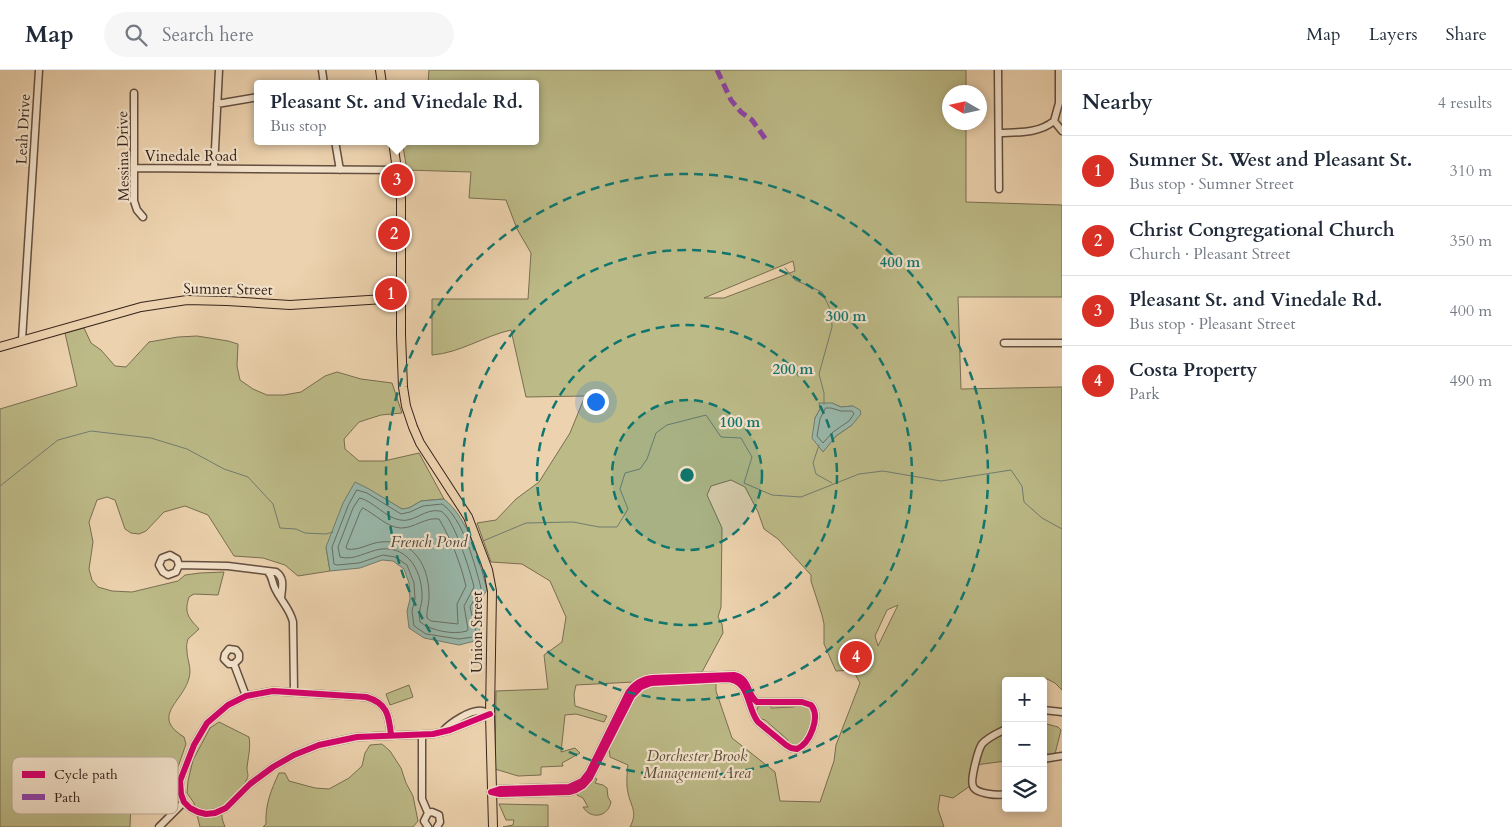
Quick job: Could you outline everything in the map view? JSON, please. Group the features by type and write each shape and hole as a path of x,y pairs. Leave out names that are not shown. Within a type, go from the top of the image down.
{"main road":[{"name":"Union Street","path":"394,145 402,218 400,298 405,399 413,428 429,458 468,517 488,570 492,591 490,714 493,827"},
{"name":"Sumner Street","path":"0,347 141,307 187,300 290,305 400,298"}],"street":[{"name":"Leah Drive","path":"22,340 39,70"},
{"path":"214,169 219,70"},
{"path":"998,70 1000,189"},
{"path":"998,132 1031,131 1044,127 1054,121 1059,103 1059,70"},
{"name":"Messina Drive","path":"134,93 134,201 143,217"},
{"path":"217,104 254,98"},
{"path":"1054,121 1062,131"},
{"path":"336,145 340,170"},
{"name":"Vinedale Road","path":"134,168 398,170"},
{"path":"1004,343 1062,342"},
{"path":"179,565 228,566 268,572 275,589 291,614 293,622 294,692"},
{"path":"234,664 246,696"},
{"path":"491,792 500,789 573,789 585,784 630,691 636,684 647,679 736,675 746,682 753,699 757,702 802,702 811,705 815,712 815,720 806,742 798,748 788,747 757,720 742,686 734,680 647,684 632,696 612,730"},
{"path":"391,735 390,721 387,713 383,706 373,699 353,695 294,692 264,692 246,696 216,713 200,733 180,781 181,794 184,802 190,808 206,814 215,813 226,808 258,777 294,755 319,745 357,737 422,735 442,731 448,725 468,714 481,710 490,714"},
{"path":"752,710 757,702"},
{"path":"1047,710 1062,712"},
{"path":"1002,732 982,745 978,754 972,785 974,790 979,792 1002,795"},
{"path":"422,735 422,799 428,813 424,821 428,827"},
{"path":"1047,758 1062,756"},
{"path":"178,808 184,802"},
{"path":"428,813 435,812 439,815 440,822 437,827"},
{"path":"159,827 172,814"}],"green space":[{"name":"Dorchester Brook Management Area","path":"429,70 966,70 966,85 942,85 942,130 966,130 966,202 1062,205 1062,297 958,297 961,389 1062,387 1062,690 1055,683 1047,679 1047,677 1002,677 1002,762 975,765 969,783 970,786 953,798 940,795 938,809 944,827 630,827 634,813 627,790 628,765 610,757 609,748 636,696 648,686 716,683 716,691 732,738 775,772 780,801 820,802 834,761 836,745 860,683 853,670 836,671 824,644 824,624 811,581 811,575 778,539 764,529 758,512 745,487 731,480 711,486 707,495 722,528 721,607 718,617 722,624 723,633 702,672 650,675 634,682 576,685 574,694 575,706 607,716 604,722 576,714 565,715 561,752 575,748 580,753 562,763 563,766 541,767 541,775 518,776 495,769 496,691 548,689 544,655 562,642 566,617 550,581 522,564 491,562 477,523 496,520 516,499 539,482 570,433 585,396 526,397 511,330 462,348 432,355 432,299 528,299 531,253 517,229 506,200 469,198 471,172 407,170 403,145 539,145 539,80 428,80","holes":["793,261 795,271 724,298 704,298","832,403 841,407 853,406 852,425 836,436 823,451 815,418 820,409","898,605 878,646 875,636 887,610"]},
{"path":"84,328 91,343 101,350 115,366 126,367 149,342 197,336 238,344 237,366 240,380 253,389 267,395 301,392 325,376 337,372 361,379 392,383 402,413 381,415 359,422 344,439 345,449 359,461 384,461 419,453 444,499 421,501 409,508 402,509 383,498 326,547 330,571 298,576 285,565 263,558 234,556 208,515 185,506 164,512 146,531 139,534 131,533 125,529 115,500 107,497 97,500 89,522 93,542 89,569 92,580 98,587 112,591 132,592 178,581 185,575 224,572 218,595 194,594 189,597 187,611 199,629 188,639 189,678 186,687 169,715 174,729 184,737 186,744 178,767 178,757 12,757 12,814 130,814 130,827 0,827 0,409 77,386 65,333"},
{"path":"409,685 413,697 390,705 386,694"},
{"path":"798,703 803,703 813,711 811,728 801,745 793,747 786,742 788,740 765,720 758,718 756,712 758,707 763,704 771,705 771,708 794,707"},
{"path":"219,722 249,737 248,776 243,786 224,805 222,818 225,827 200,827 194,803 187,793 188,781 193,760 210,728"},
{"path":"1047,724 1058,727 1061,730 1055,754 1047,755"},
{"path":"382,744 390,751 401,768 413,796 418,821 413,827 263,827 266,824 266,810 269,798 279,773 285,773 289,781 315,788 329,789 349,778 362,766 365,753 370,745"},
{"path":"595,778 597,779 595,783 607,788 608,797 611,802 606,811 599,815 590,814 586,811 583,807 588,807 583,798 577,795 578,791"},
{"path":"499,804 548,805 548,827 503,827 513,825 514,820 506,820"}],"water":[{"path":"819,403 832,403 841,407 853,406 860,410 861,414 852,425 836,436 823,452 812,438 815,418 820,409"},
{"name":"French Pond","path":"355,482 402,509 409,508 421,501 444,499 453,507 472,541 487,590 475,608 481,635 475,641 459,645 424,638 409,628 407,611 410,599 409,583 404,569 393,561 382,560 360,568 330,571 326,547 343,503"}],"waterway":[{"path":"785,268 795,280 822,292 831,311 832,327 819,374 824,393 824,404"},
{"path":"483,541 526,523 573,522 599,527 617,527 628,509 620,489 625,473 640,469 647,459 656,433 667,425 706,415 721,437 741,438 752,457 744,483 772,495 801,497 859,474 883,471 941,481 1011,470 1022,486 1024,502 1042,518 1062,529"},
{"path":"0,486 58,440 91,431 151,438 187,449 224,469 248,477 273,504 280,528 296,529 305,533 326,534 333,532"},
{"path":"819,445 813,463 816,474 832,483"}],"marked path":[{"path":"717,70 731,100 741,112 752,120 767,141"}],"cycle path":[{"path":"734,675 746,683 751,695 757,702 802,702 811,705 815,716 813,729 802,746 797,749 791,748 758,722 744,689 734,681 726,679 651,683 641,687 632,696 590,778 583,786 569,792 500,794 491,792 500,789 569,787 582,781 589,772 628,693 642,681 653,678 734,675"},
{"path":"391,735 388,716 383,706 366,697 273,691 246,696 228,705 207,723 194,745 180,781 181,794 184,802 190,808 206,814 215,813 226,808 250,784 273,767 294,755 319,745 357,737 433,734 450,730 490,714"}],"place":[{"name":"Pleasant St. and Vinedale Rd.","path":"397,180"},
{"name":"Christ Congregational Church","path":"394,234"},
{"name":"Sumner St. West and Pleasant St.","path":"391,294"},
{"name":"Costa Property","path":"856,657"}]}
